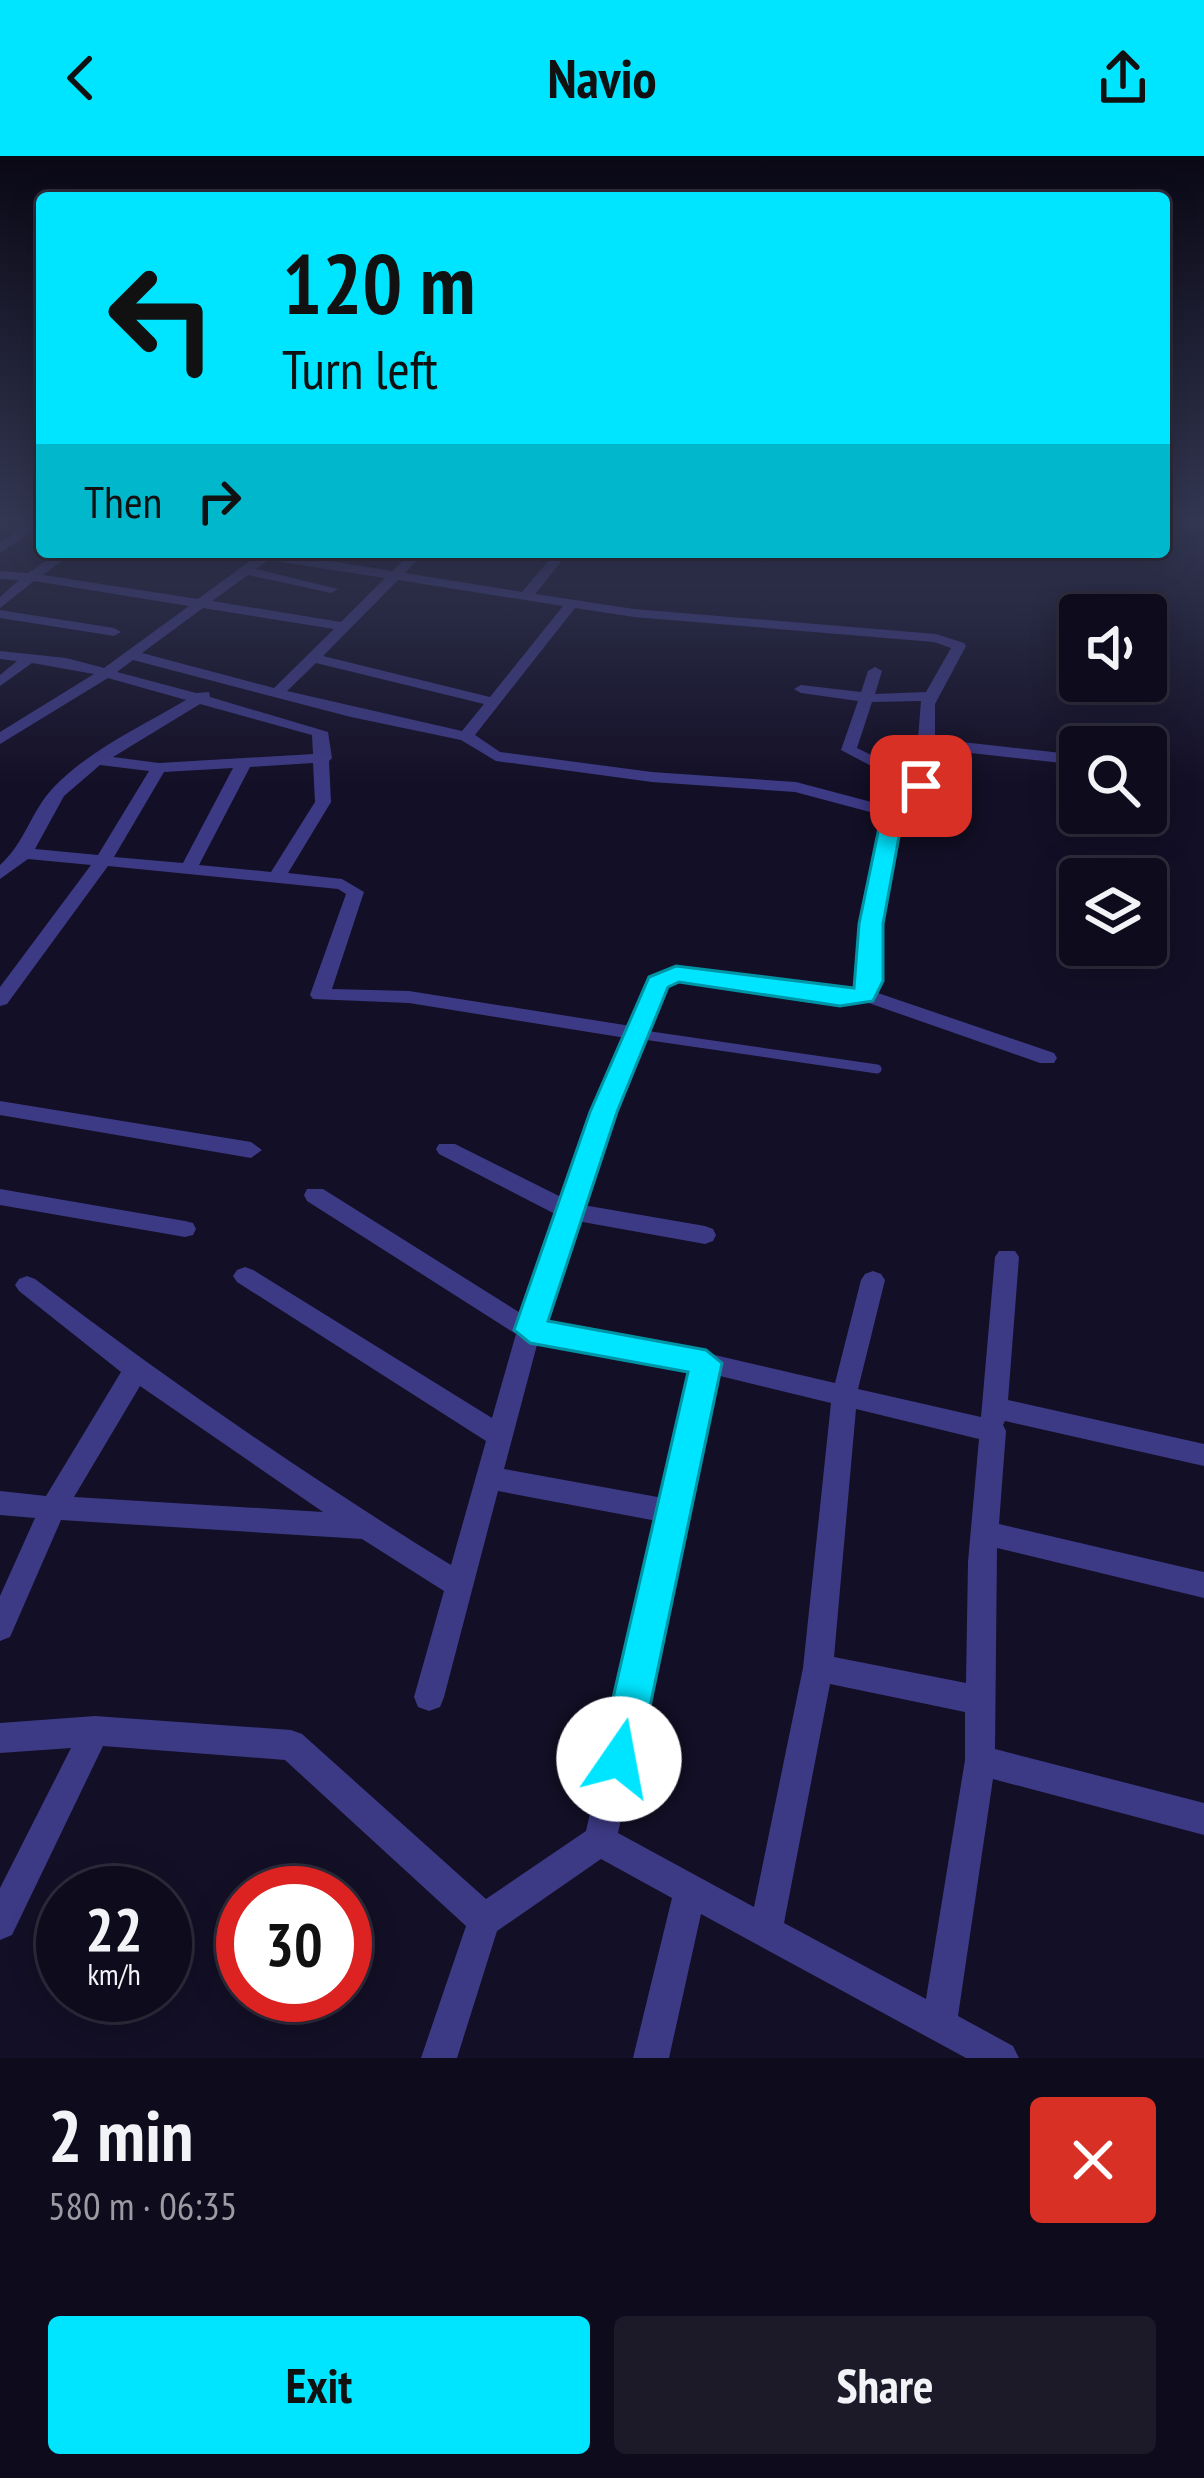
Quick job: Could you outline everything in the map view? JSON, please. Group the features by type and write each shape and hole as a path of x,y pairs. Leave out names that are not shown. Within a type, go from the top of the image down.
{"street":[{"path":"0,740 106,673 194,608"},
{"path":"224,608 343,626"},
{"path":"277,693 362,608"},
{"path":"466,736 568,608"},
{"path":"131,655 466,736 496,756 652,777 796,787 894,812 916,800 931,696 959,646 953,642 619,608"},
{"path":"0,614 114,632"},
{"path":"0,655 106,673 320,732 322,802 277,877"},
{"path":"0,682 29,658"},
{"path":"314,658 493,702"},
{"path":"875,671 850,753 921,786"},
{"path":"0,874 24,853 57,793 97,760 231,681"},
{"path":"802,689 864,698 931,696"},
{"path":"927,743 1059,758"},
{"path":"97,760 159,768 324,758"},
{"path":"188,870 244,763"},
{"path":"0,1000 103,861 159,768"},
{"path":"864,995 871,981 872,916 894,812"},
{"path":"24,853 342,884 355,892 320,995 409,997 636,1034"},
{"path":"429,1697 530,1330 605,1107 658,982 668,974 840,998 864,995 1047,1058"},
{"path":"0,1108 251,1150"},
{"path":"447,1149 569,1211 705,1234"},
{"path":"315,1195 530,1330 706,1363 844,1396 1204,1455"},
{"path":"0,1197 185,1228"},
{"path":"939,2025 980,1760 985,1533 1007,1257"},
{"path":"245,1276 500,1436"},
{"path":"766,1931 818,1668 844,1396 873,1280"},
{"path":"28,1285 136,1370 459,1585"},
{"path":"439,2058 484,1920 600,1841 706,1363"},
{"path":"0,1628 53,1508 136,1370"},
{"path":"488,1478 673,1512"},
{"path":"0,1503 366,1527"},
{"path":"985,1533 1204,1585"},
{"path":"818,1668 980,1700"},
{"path":"0,1738 95,1731 291,1745 484,1920"},
{"path":"0,1923 95,1731"},
{"path":"980,1760 1204,1819"},
{"path":"600,1841 1001,2058"},
{"path":"651,2058 690,1890"}],"lane":[{"path":"636,1034 877,1069"}],"route":[{"path":"619,1759 706,1363 530,1330 603,1112 658,982 676,974 840,998 864,995 871,981 871,924 884,877 892,818 916,800 921,786"}]}
